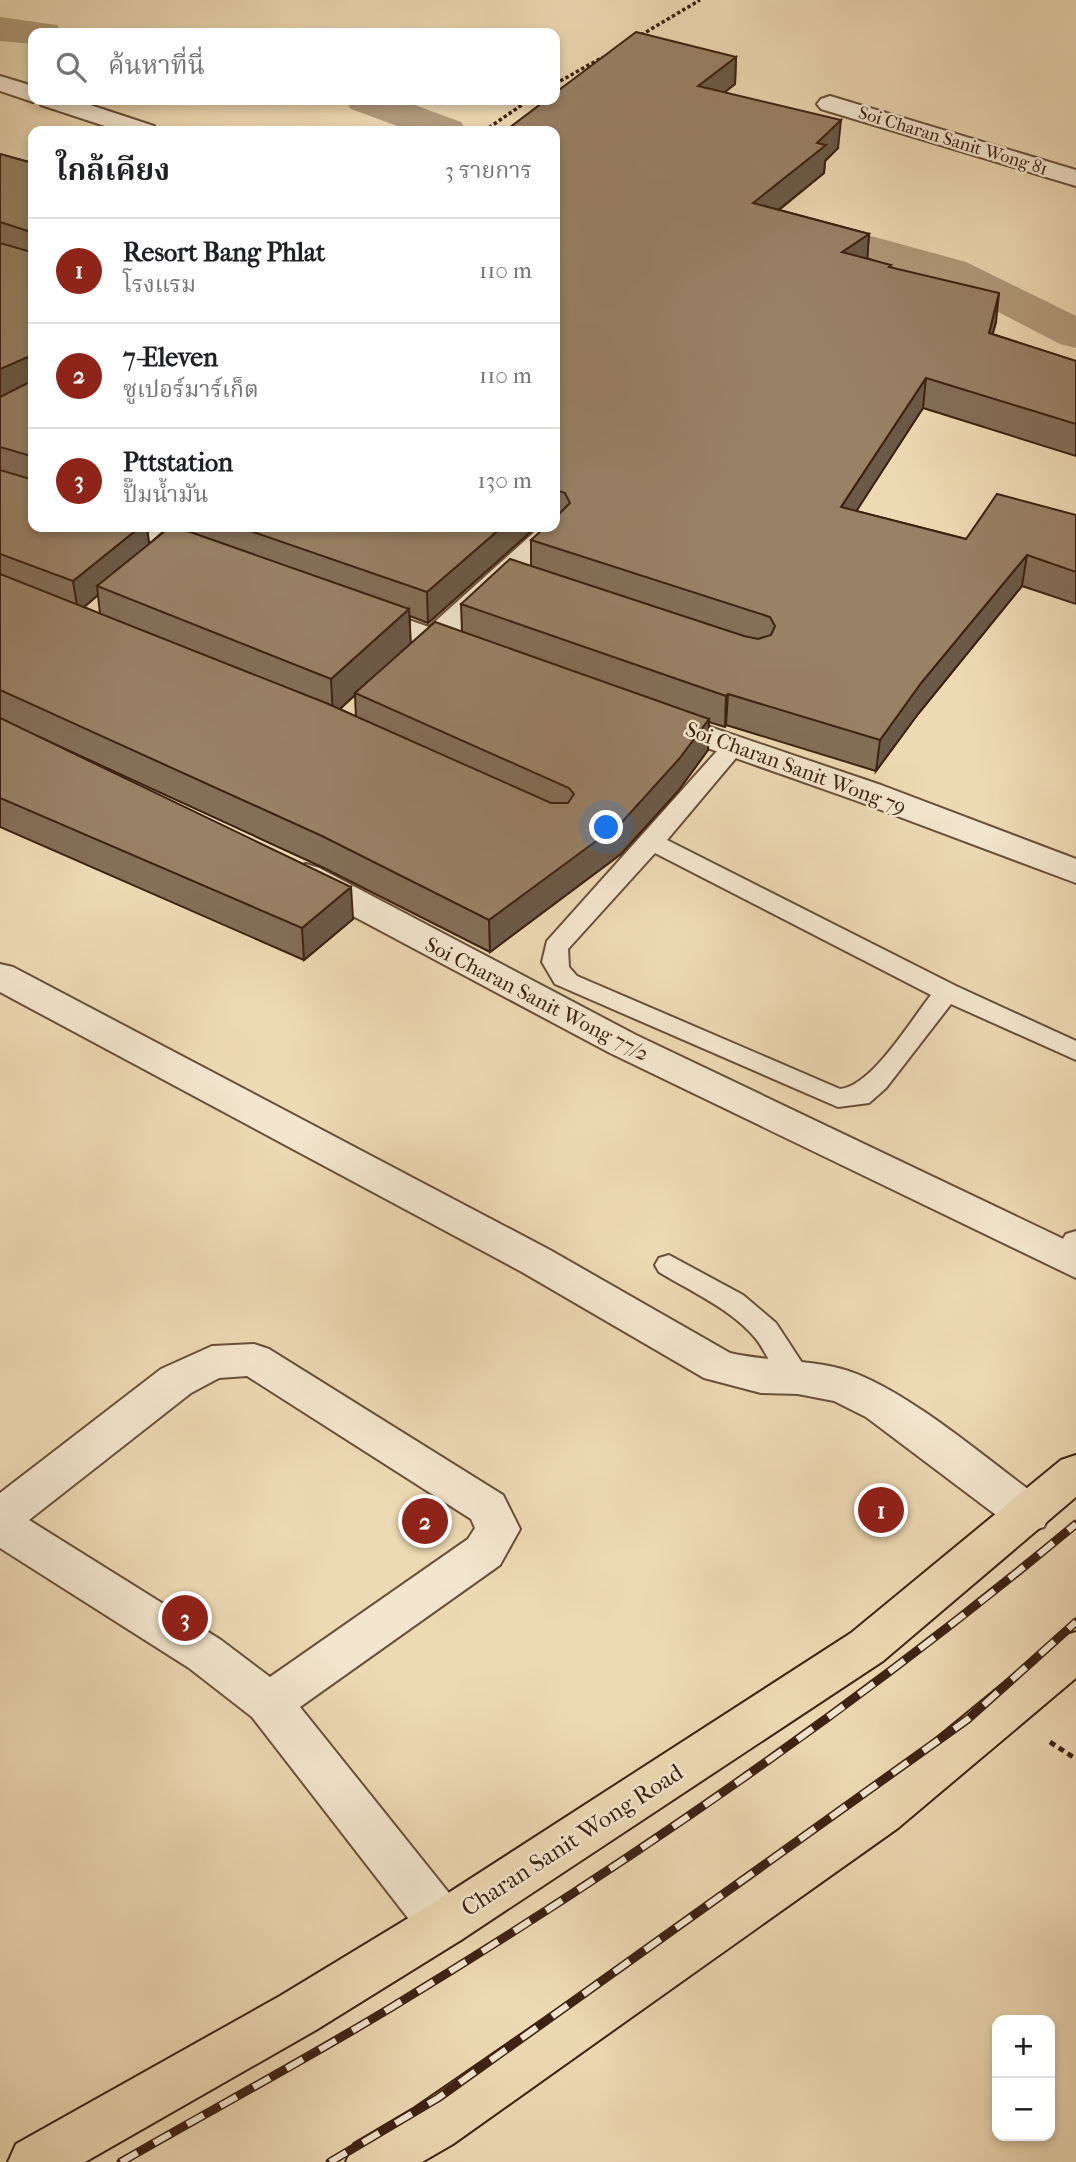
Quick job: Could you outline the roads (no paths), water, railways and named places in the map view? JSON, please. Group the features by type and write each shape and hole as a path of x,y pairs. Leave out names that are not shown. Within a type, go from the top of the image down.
{"main road":[{"name":"Charan Sanit Wong Road","path":"36,2162 298,2013 443,1924 867,1647 1076,1472"},
{"path":"373,2162 434,2126 881,1813 1076,1651"}],"street":[{"path":"0,83 28,92"},
{"name":"Soi Charan Sanit Wong 81","path":"830,104 1076,178"},
{"path":"65,105 130,126"},
{"path":"127,532 164,554 239,569"},
{"path":"423,649 552,532"},
{"path":"504,575 543,589"},
{"path":"330,602 423,649 499,663"},
{"name":"Soi Charan Sanit Wong 79","path":"629,709 1076,872"},
{"name":"Soi Charan Sanit Wong 77/2","path":"274,860 623,1044 1076,1263"},
{"path":"0,976 536,1261 719,1367 761,1377 798,1378 843,1386 881,1405 1028,1514"},
{"path":"0,1518 176,1381 212,1362 254,1360 487,1507 498,1529 484,1552 269,1703"},
{"path":"0,1525 205,1654 269,1703 443,1924"}],"lane":[{"path":"734,746 652,842 556,947 553,960 558,974 568,982 838,1098 860,1096 877,1082 947,992"},
{"path":"652,842 947,992 1076,1051"},
{"path":"669,1265 733,1302 766,1331 798,1378"}],"waterway":[{"path":"0,29 28,32"},
{"path":"378,105 434,126"},
{"path":"787,226 951,271 1076,334"}],"railway":[{"path":"121,2162 392,2007 657,1838 912,1655 1076,1524"},
{"path":"330,2162 438,2098 968,1719 1076,1622"}],"place":[{"name":"Resort Bang Phlat","path":"881,1510"},
{"name":"7-Eleven","path":"425,1521"},
{"name":"Pttstation","path":"185,1618"}]}
